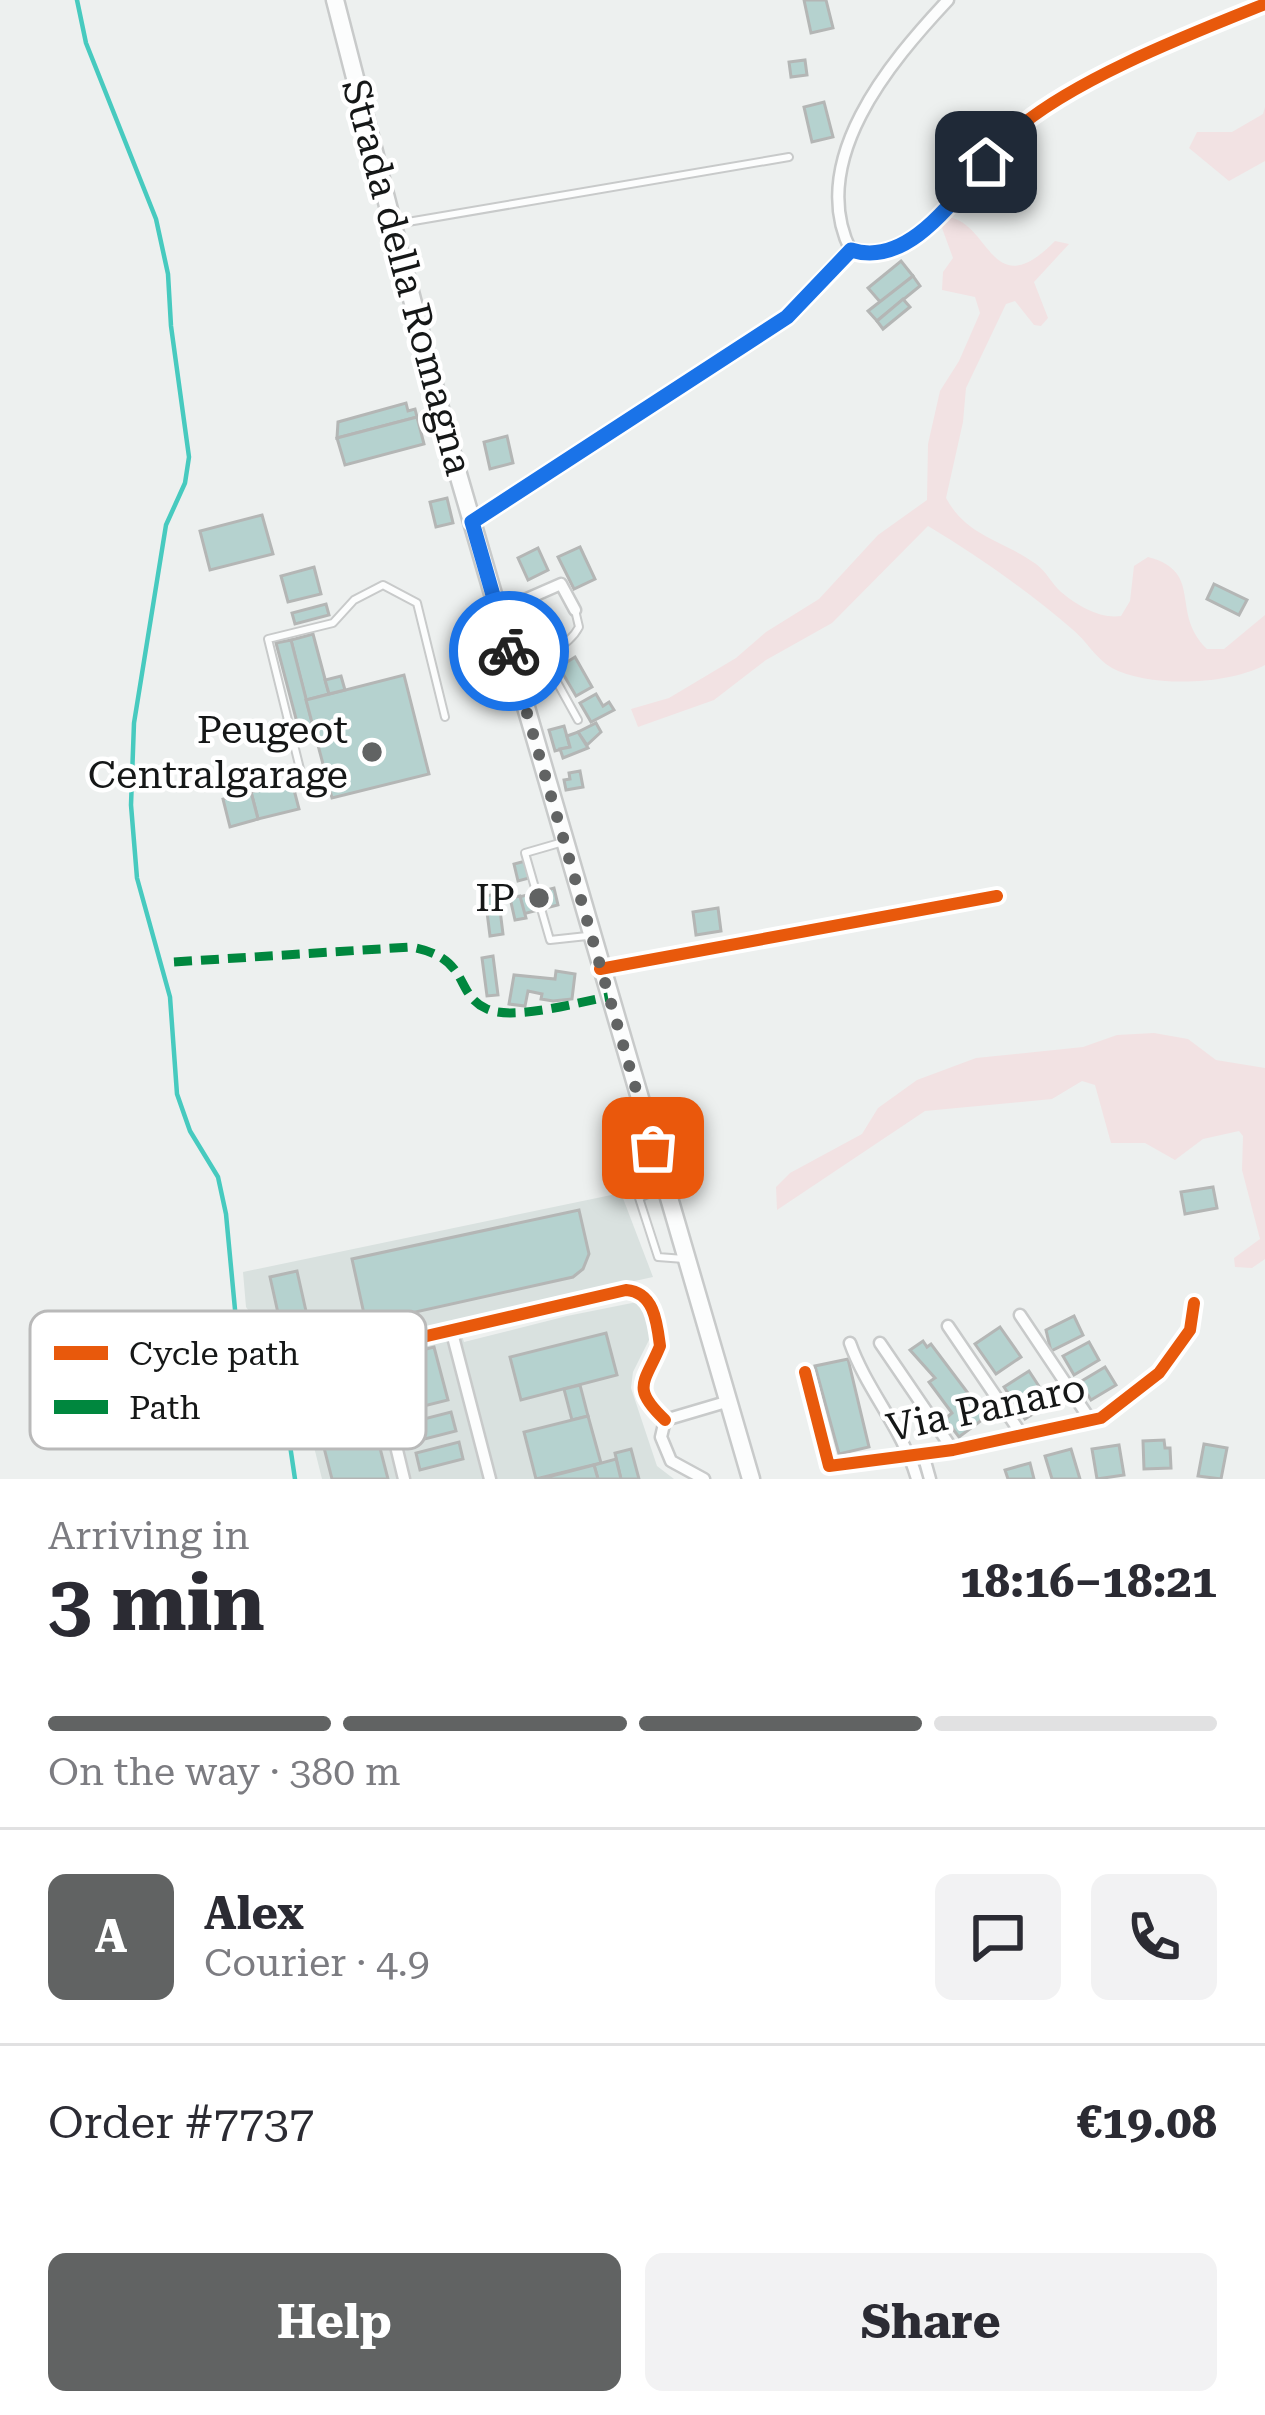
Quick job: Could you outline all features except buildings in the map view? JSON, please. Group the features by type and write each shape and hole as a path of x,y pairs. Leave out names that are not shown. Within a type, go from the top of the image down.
{"main road":[{"name":"Strada della Romagna","path":"335,0 497,612 751,1479"}],"street":[{"path":"948,0 893,64 864,110 847,149 839,227 851,250 868,256 909,240 940,215 1008,136 1042,107 1265,4"},
{"path":"472,522 787,317 851,250"},
{"path":"497,612 560,584 575,610"},
{"path":"600,970 997,896"},
{"path":"426,1335 532,1309 639,1291 648,1298 660,1346 644,1374 642,1390 665,1420"},
{"name":"Via Panaro","path":"805,1372 829,1466 953,1450 1090,1421 1119,1406 1159,1373 1190,1330 1194,1304"},
{"name":"Via Panaro","path":"1020,1315 1090,1421"},
{"name":"Via Panaro","path":"948,1326 1022,1435"},
{"path":"451,1329 490,1479"},
{"name":"Via Panaro","path":"850,1343 859,1368 930,1479"},
{"name":"Via Panaro","path":"880,1343 953,1450"},
{"path":"665,1420 726,1402"},
{"path":"665,1420 661,1437 670,1461 704,1479"},
{"path":"396,1449 404,1479"},
{"name":"Via Panaro","path":"917,1455 917,1479"}],"lane":[{"path":"392,225 789,157"},
{"path":"301,773 268,639 333,623 354,600 383,585 417,603 445,717"},
{"path":"512,662 542,655 572,640 580,627 575,610"},
{"path":"542,655 578,720"},
{"path":"563,842 525,853 550,940 590,935"},
{"path":"665,1187 639,1198 658,1257 685,1259"}],"shaded area":[{"path":"1265,107 1265,161 1229,181 1189,148 1197,132 1232,132 1263,114"},
{"path":"948,217 974,232 1004,264 1017,266 1034,259 1055,241 1069,244 1034,282 1048,318 1041,326 1034,325 1015,301 1006,304 966,388 946,498 955,511 975,530 1036,564 1075,602 1105,615 1121,616 1130,601 1134,566 1148,557 1165,564 1182,583 1190,621 1207,649 1224,649 1265,615 1265,665 1231,677 1188,682 1146,679 1112,668 1038,601 928,526 832,623 766,660 714,700 638,727 631,709 669,698 736,658 766,632 819,599 878,535 927,500 928,444 940,391 980,313 975,297 942,290 943,272 953,258 942,228"},
{"path":"1154,1033 1188,1039 1216,1060 1265,1068 1265,1259 1252,1268 1235,1267 1234,1258 1260,1239 1242,1170 1243,1136 1239,1131 1203,1139 1175,1160 1145,1143 1111,1143 1095,1085 1082,1081 1052,1099 925,1111 777,1210 776,1187 790,1173 862,1134 878,1108 917,1080 976,1058 1083,1047 1117,1035"},
{"path":"621,1193 653,1277 457,1320 464,1342 637,1302 651,1336 633,1372 631,1388 657,1466 674,1479 322,1479 314,1449 426,1449 426,1311 249,1311 243,1272"}],"waterway":[{"path":"77,0 86,43 156,219 168,274 189,457 185,483 166,525 134,723 131,805 137,878 170,997 177,1094 190,1131 218,1177 235,1311"},
{"path":"291,1449 295,1479"}],"marked path":[{"path":"174,962 411,947 444,959 476,1002 498,1012 529,1012 608,997"}],"cycle path":[{"path":"472,522 787,317 851,251 876,253 921,232 1012,133 1037,113 1132,60 1265,4"},
{"path":"600,969 997,896"},
{"path":"426,1336 626,1290 635,1292 648,1302 660,1346 644,1392 665,1420"},
{"path":"805,1372 829,1466 953,1450 1101,1418 1159,1373 1190,1330 1194,1303"}],"way so far":[{"path":"509,651 653,1148"}],"place":[{"name":"Peugeot Centralgarage","path":"372,752"},
{"name":"IP","path":"539,898"}],"route":[{"path":"509,651 472,522 787,317 851,250 868,256 909,240 940,215 986,162"}]}
